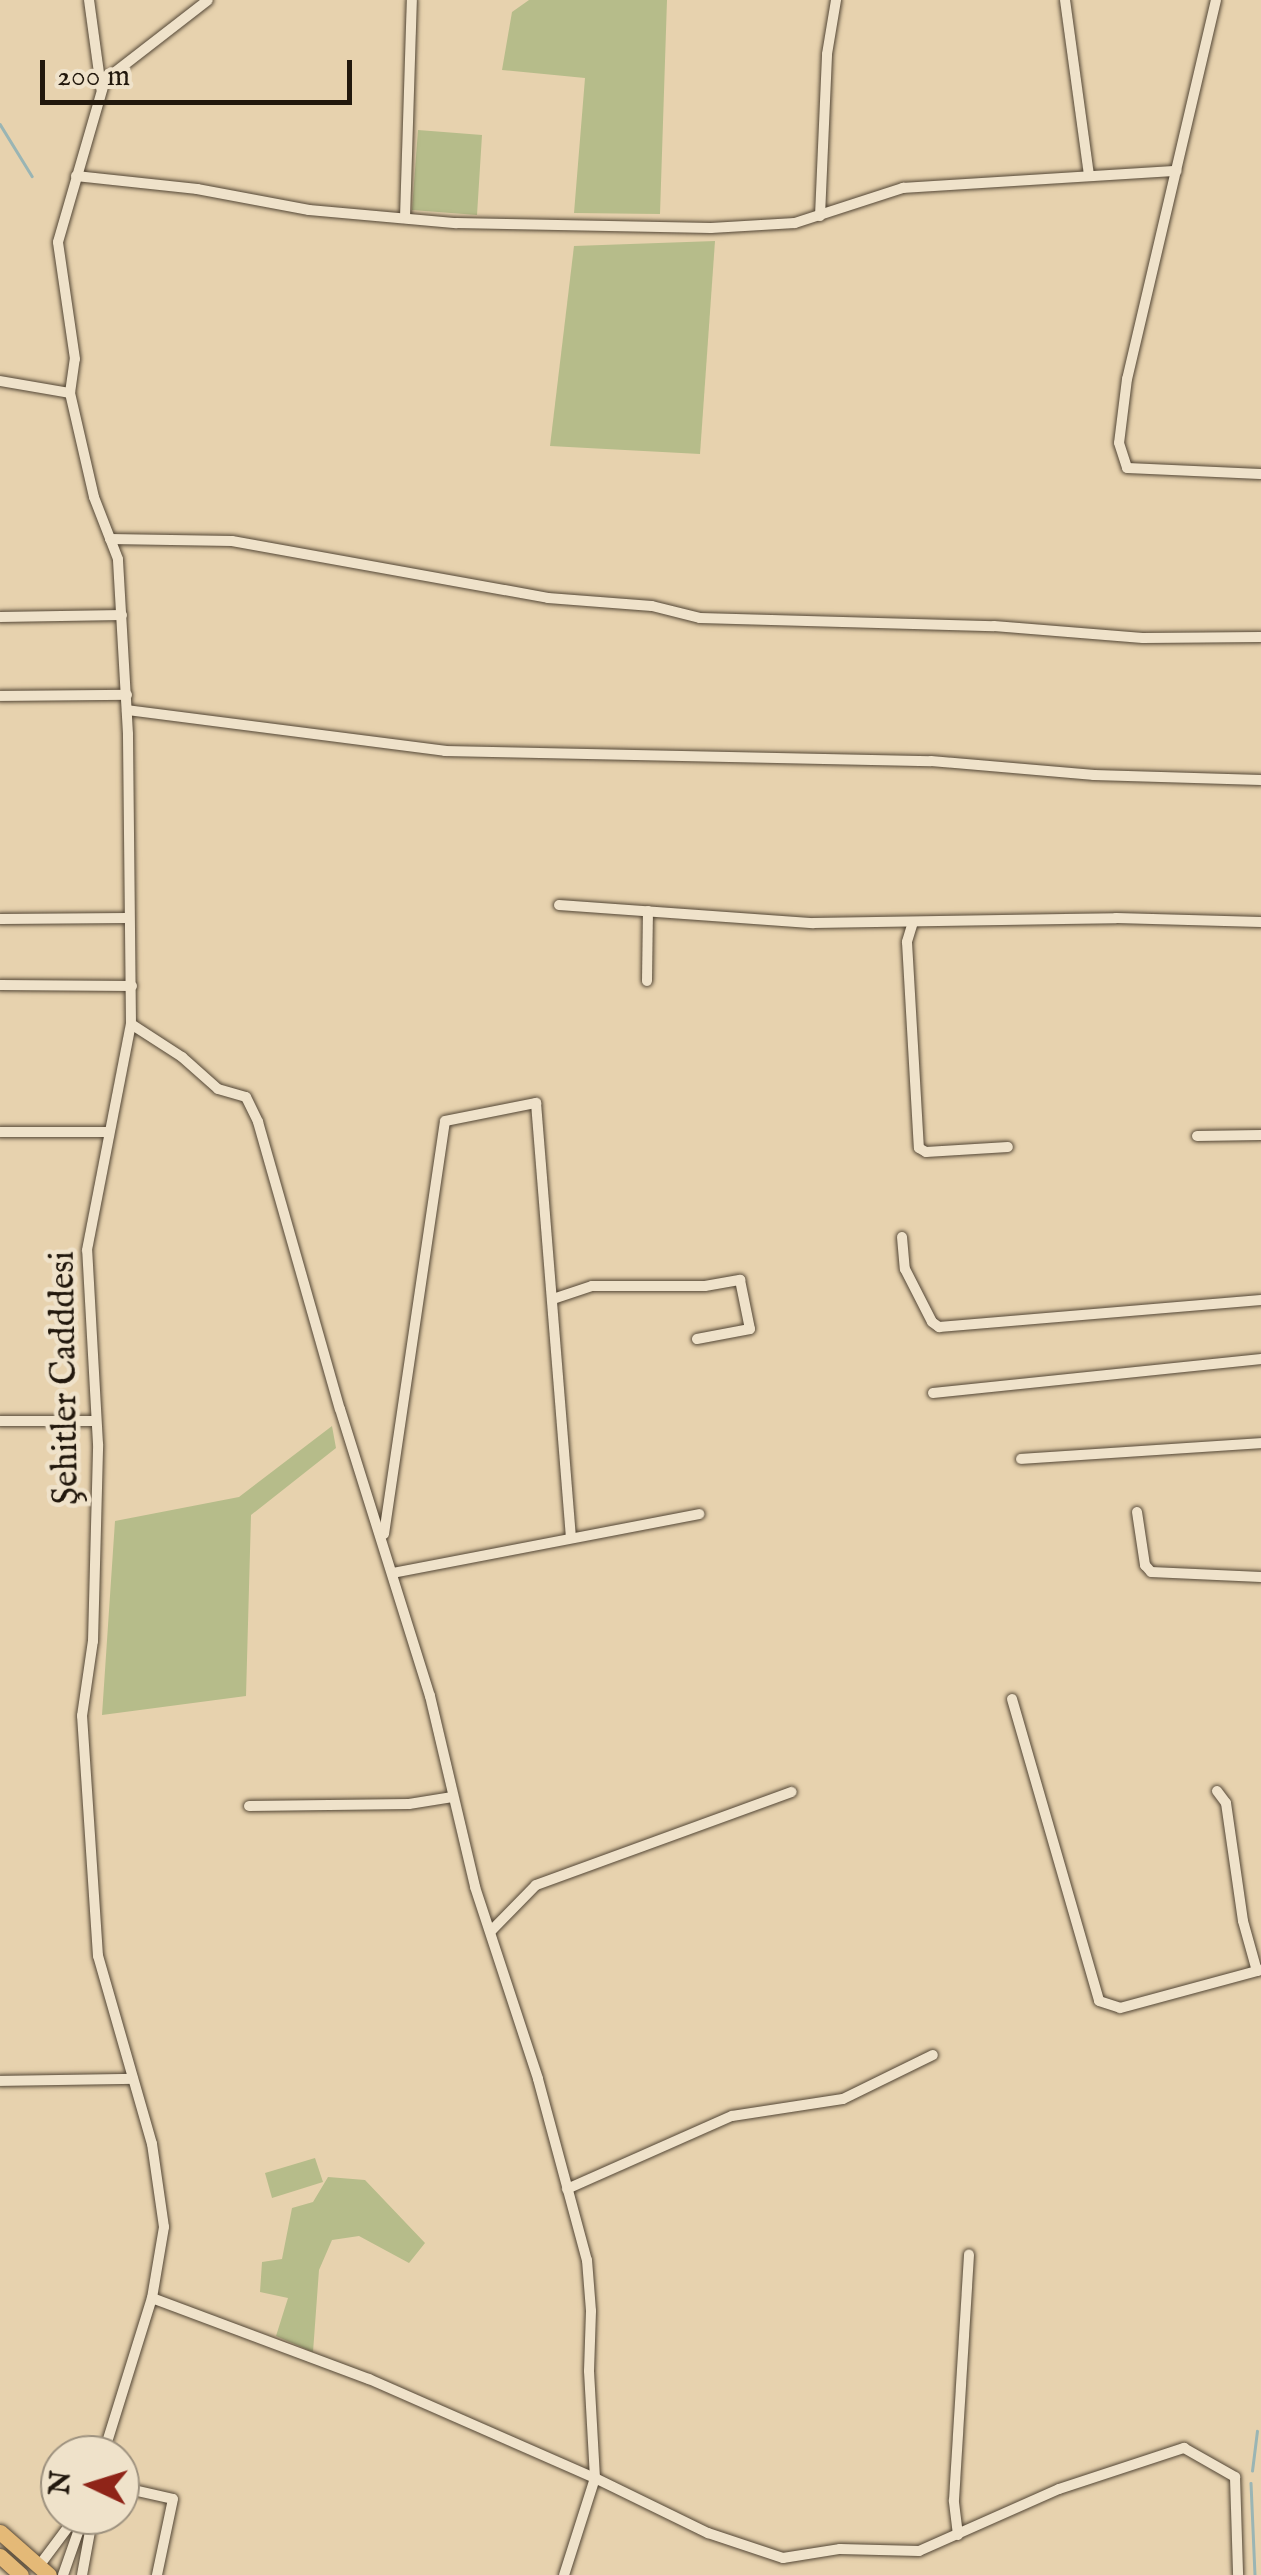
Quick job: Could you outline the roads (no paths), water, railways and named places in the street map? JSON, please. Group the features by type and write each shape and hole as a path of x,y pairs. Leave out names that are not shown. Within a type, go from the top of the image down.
{"main road":[{"path":"0,2532 44,2571"},
{"path":"0,2556 20,2575"}],"street":[{"path":"89,0 96,72 102,90"},
{"path":"102,90 125,60 208,0"},
{"path":"404,218 412,0"},
{"path":"820,216 826,54 836,0"},
{"path":"1065,0 1089,175"},
{"path":"1216,0 1127,379 1119,443 1127,468 1261,474"},
{"name":"Şehitler Cadddesi","path":"102,90 58,242 75,359 70,393 94,497 118,558 127,710 132,986 131,1024 87,1250 96,1420 93,1641 82,1716 98,1956 152,2144 162,2204 162,2256 109,2435"},
{"path":"76,176 198,190 308,210 404,218 504,226 711,228 794,222 903,188 1176,171"},
{"path":"0,381 70,393"},
{"path":"110,539 232,541 548,598 652,606 700,618 994,626 1144,638 1261,636"},
{"path":"0,617 122,615"},
{"path":"0,696 126,696"},
{"path":"127,710 445,750 931,761 1062,773 1261,780"},
{"path":"559,905 813,923 1116,918 1261,922"},
{"path":"648,911 648,982"},
{"path":"0,919 128,918"},
{"path":"913,922 906,942 919,1148 926,1152 1008,1147"},
{"path":"0,985 132,986"},
{"path":"131,1024 182,1057 218,1089 246,1097 281,1196 340,1409 384,1538 430,1696 452,1797 587,2260 595,2478 564,2575"},
{"path":"384,1538 445,1121 536,1103 571,1535"},
{"path":"0,1132 109,1132"},
{"path":"1198,1136 1261,1135"},
{"path":"902,1238 906,1269 932,1322 939,1327 1261,1300"},
{"path":"554,1299 592,1286 705,1286 740,1280 750,1329 697,1339"},
{"path":"933,1393 1261,1359"},
{"path":"0,1421 96,1420"},
{"path":"1020,1459 1261,1443"},
{"path":"1136,1512 1145,1565 1151,1572 1261,1577"},
{"path":"393,1573 571,1535 698,1514"},
{"path":"1012,1699 1100,2001 1120,2008 1259,1971 1243,1922 1226,1804 1217,1791"},
{"path":"491,1931 536,1884 792,1792"},
{"path":"249,1806 408,1804 452,1797"},
{"path":"567,2188 732,2116 843,2099 932,2055"},
{"path":"0,2081 133,2079"},
{"path":"958,2535 954,2500 970,2254"},
{"path":"152,2298 369,2378 595,2478 708,2534 782,2558 840,2549 919,2551 1059,2489 1184,2448 1235,2477 1238,2575"},
{"path":"140,2492 174,2500 156,2575"},
{"path":"44,2571 67,2535"},
{"path":"63,2575 74,2535"},
{"path":"82,2575 89,2535"}],"waterway":[{"path":"0,124 32,176"},
{"path":"1252,2471 1257,2431"},
{"path":"1251,2483 1255,2575"}]}
